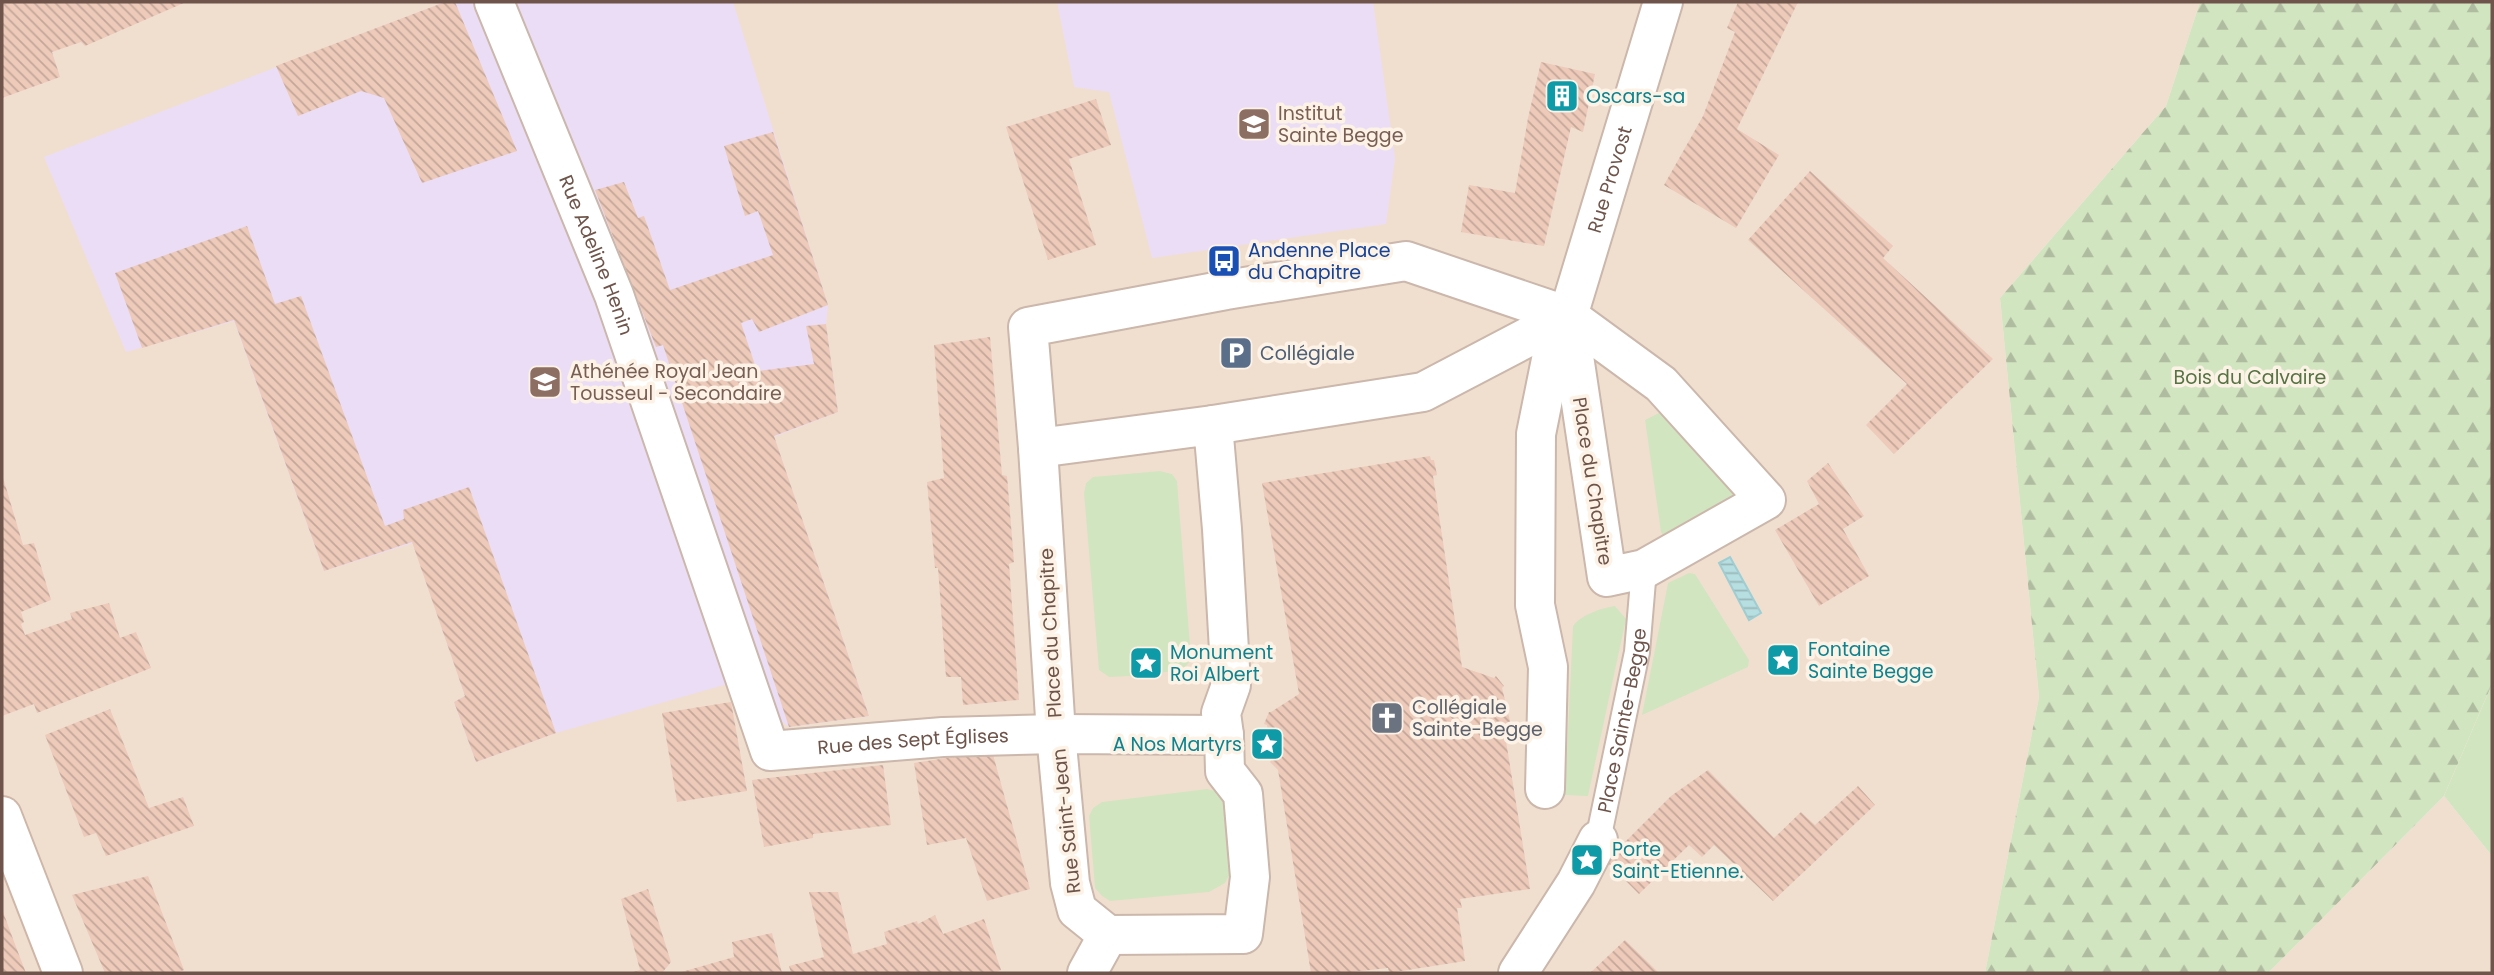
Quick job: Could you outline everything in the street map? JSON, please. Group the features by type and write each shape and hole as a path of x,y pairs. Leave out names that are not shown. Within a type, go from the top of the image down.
{"street":[{"name":"Rue Adeline Henin","path":"494,2 614,295 770,751"},
{"name":"Rue Provost","path":"1567,316 1663,2"},
{"name":"Place du Chapitre","path":"1224,734 1056,734 1028,327 1226,290 1406,261 1567,316 1661,384 1766,499 1644,569 1607,577 1567,316"},
{"path":"1038,448 1213,425 1423,392 1567,316"},
{"name":"Place du Chapitre","path":"1545,789 1548,667 1535,605 1536,434 1557,330 1567,316"},
{"path":"1087,973 1108,935 1243,934 1250,877 1243,794 1225,771 1221,713 1231,685 1213,425"},
{"name":"Rue des Sept Églises","path":"770,751 943,737 1056,734"},
{"name":"Rue Saint-Jean","path":"1056,734 1073,897 1077,910 1108,935"},
{"path":"2,816 62,973"},
{"name":"Place Sainte-Begge","path":"1518,973 1576,883 1598,840"}],"lane":[{"name":"Place Sainte-Begge","path":"1598,840 1637,652 1644,569"}],"shaded area":[{"path":"2,2 2200,2 2166,106 2000,298 2039,697 1985,973 2,973"},
{"name":"Athénée Royal Jean Tousseul - Secondaire","path":"445,2 733,2 828,305 826,324 838,412 774,437 869,716 789,727 731,683 556,733 476,762 454,702 465,696 413,543 324,571 234,321 126,352 44,157"},
{"name":"Institut Sainte Begge","path":"1057,2 1373,2 1395,158 1386,224 1152,258 1109,92 1074,87"},
{"path":"2444,796 2492,856 2492,973 2268,973"}],"green space":[{"name":"Bois du Calvaire","path":"2200,2 2492,2 2492,684 2444,796 2268,973 1985,973 2039,697 2000,298 2166,106"},
{"path":"1661,412 1747,492 1665,538 1661,532 1645,420"},
{"path":"1160,471 1172,474 1177,481 1191,658 1182,668 1159,673 1157,658 1133,659 1133,676 1109,677 1099,670 1084,493 1086,483 1093,477"},
{"path":"1689,573 1695,574 1749,660 1748,667 1642,715 1668,583"},
{"path":"1615,606 1626,619 1588,796 1565,795 1573,626 1592,613"},
{"path":"2492,684 2492,856 2444,796"},
{"path":"1207,789 1219,792 1224,799 1230,874 1225,883 1209,892 1110,901 1102,896 1095,888 1089,816 1093,808 1102,802"}],"water":[{"path":"1730,557 1761,613 1749,620 1719,563"}],"building":[{"path":"2,2 186,2 85,46 81,42 52,52 60,77 2,98"},
{"path":"445,2 455,2 517,151 422,183 384,98 361,91 298,116 276,66"},
{"path":"1738,2 1798,2 1737,129 1779,155 1736,228 1664,185 1703,116 1735,32 1727,28"},
{"path":"1541,62 1595,74 1583,132 1571,127 1544,246 1461,232 1469,185 1515,193"},
{"path":"1096,99 1111,145 1069,159 1096,245 1048,260 1006,127"},
{"path":"773,132 828,305 759,332 752,319 741,323 757,371 814,364 806,326 826,324 838,412 774,436 869,716 789,727 663,345 656,347 595,190 624,182 638,218 644,216 670,290 773,255 758,211 745,216 724,146"},
{"path":"1810,171 1893,246 1883,258 1993,359 1894,454 1866,425 1907,384 1748,240"},
{"path":"247,226 275,304 301,296 385,526 404,519 403,510 469,487 556,733 476,762 454,702 465,696 412,542 324,571 234,320 142,348 115,273"},
{"path":"990,337 1002,475 1007,476 1014,562 1009,564 1019,700 963,705 961,677 946,677 938,568 935,568 927,482 944,478 934,345"},
{"name":"Collégiale Sainte-Begge","path":"1430,456 1431,460 1434,460 1437,475 1433,476 1462,667 1494,678 1496,676 1504,686 1502,688 1511,725 1505,735 1530,889 1460,899 1462,908 1457,908 1465,961 1389,973 1388,968 1344,973 1311,973 1278,770 1270,762 1272,759 1267,725 1264,724 1269,712 1299,694 1262,483"},
{"path":"1828,463 1864,516 1843,529 1869,576 1819,606 1775,530 1819,504 1807,481"},
{"path":"2,474 23,545 34,543 51,600 21,612 25,635 72,619 70,613 109,603 120,638 136,632 151,668 37,713 34,704 2,716"},
{"path":"731,702 747,791 677,802 662,713"},
{"path":"110,709 149,808 183,797 194,826 106,856 96,833 84,837 45,735"},
{"path":"992,751 1030,889 987,901 966,838 927,845 914,763"},
{"path":"883,765 891,825 813,834 813,838 764,847 752,780"},
{"path":"1708,770 1774,838 1801,812 1815,825 1858,786 1875,805 1773,901 1714,845 1702,857 1689,845 1639,894 1606,861 1671,796"},
{"path":"148,876 184,970 176,973 105,973 72,895"},
{"path":"648,889 671,962 662,973 630,973 640,970 621,899"},
{"path":"809,892 838,892 853,954 887,944 884,932 917,921 918,924 935,915 943,934 984,919 1001,970 994,973 791,973 789,966 824,957"},
{"path":"2,909 16,947 26,973 2,973"},
{"path":"772,933 782,973 678,973 734,957 732,942"},
{"path":"1625,940 1659,973 1590,973"}],"place":[{"name":"Oscars-sa","path":"1562,96"},
{"name":"Institut Sainte Begge","path":"1254,124"},
{"name":"Andenne Place du Chapitre","path":"1224,261"},
{"name":"Collégiale","path":"1236,353"},
{"name":"Athénée Royal Jean Tousseul - Secondaire","path":"545,382"},
{"name":"Fontaine Sainte Begge","path":"1783,660"},
{"name":"Monument Roi Albert","path":"1146,663"},
{"name":"Collégiale Sainte-Begge","path":"1387,718"},
{"name":"A Nos Martyrs","path":"1267,744"},
{"name":"Porte Saint-Etienne.","path":"1587,860"}]}
